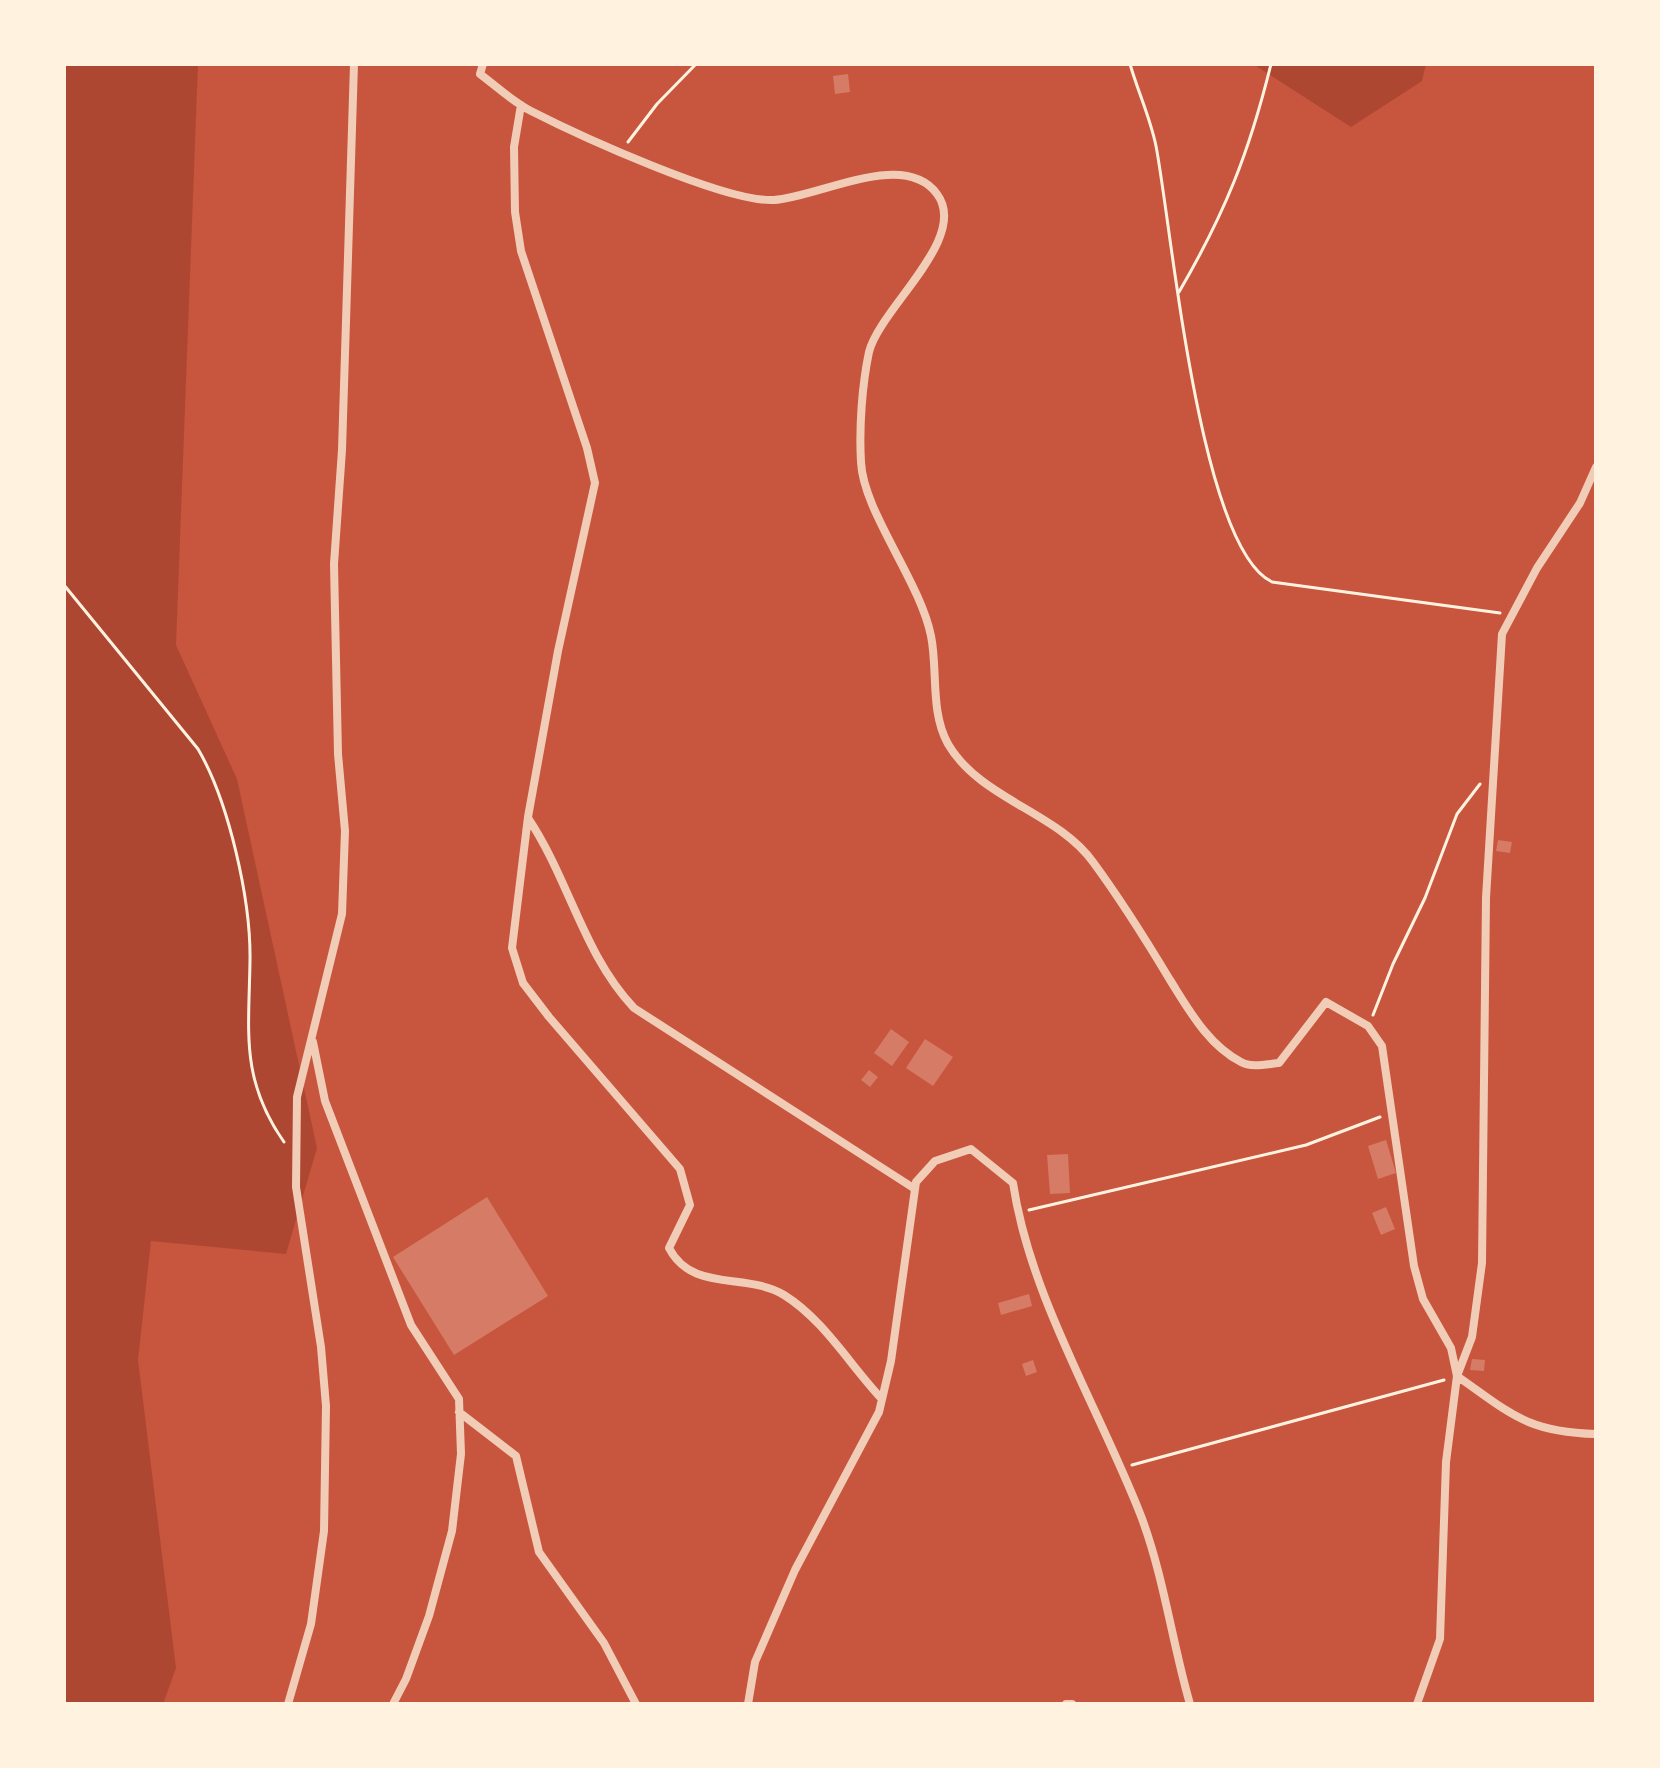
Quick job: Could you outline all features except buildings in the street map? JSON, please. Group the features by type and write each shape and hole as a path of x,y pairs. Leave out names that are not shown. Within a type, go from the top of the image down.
{"street":[{"path":"288,1704 311,1624 324,1531 326,1467 321,1347 302,1240 296,1158 297,1097 342,914 345,831 338,754 334,564 342,450 354,64"},
{"path":"483,64 480,74 521,105 669,171 751,198 773,200 820,192 894,172 919,181 937,194 943,214 942,238 878,330 869,352 861,465 867,491 924,612 931,637 937,698 946,740 963,766 1085,851 1118,896 1175,991 1213,1042 1245,1065 1279,1063 1326,1002 1368,1026 1382,1046 1414,1266 1423,1299 1451,1348 1457,1376 1524,1423 1561,1433 1596,1434"},
{"path":"521,105 514,147 515,212 521,251 587,448 595,483 558,651 528,817 512,948 523,983 680,1169 686,1181 690,1205 669,1248 676,1261 702,1278 761,1286 783,1294 812,1317 881,1398"},
{"path":"1417,1704 1440,1639 1446,1462 1457,1376 1472,1337 1482,1263 1486,898 1502,634 1511,614 1580,503 1596,467"},
{"path":"528,817 543,839 598,960 612,984 634,1008 915,1189"},
{"path":"312,1037 325,1101 405,1310 459,1399 461,1454 452,1531 429,1616 393,1704"},
{"path":"748,1704 755,1662 795,1570 879,1412 891,1361 916,1182 935,1161 971,1149 1013,1183 1017,1213 1054,1315 1150,1545 1190,1704"},
{"path":"459,1412 516,1456 539,1552 604,1643 636,1704"}],"path":[{"path":"622,150 657,104 696,64"},
{"path":"1130,64 1156,146 1197,404 1222,503 1239,543 1260,576 1272,582 1511,614"},
{"path":"1179,292 1221,220 1249,150 1271,64"},
{"path":"64,585 198,749 214,776 227,816 247,916 250,959 246,1016 249,1055 271,1122 296,1158"},
{"path":"1368,1026 1425,898 1457,814 1493,768"},
{"path":"1017,1213 1306,1145 1371,1118 1392,1115"},
{"path":"1120,1468 1457,1376"}],"shaded area":[{"path":"64,64 198,64 176,645 237,779 317,1148 286,1254 151,1241 138,1360 176,1668 163,1704 64,1704"},
{"path":"1253,64 1426,64 1422,81 1351,127"}]}
